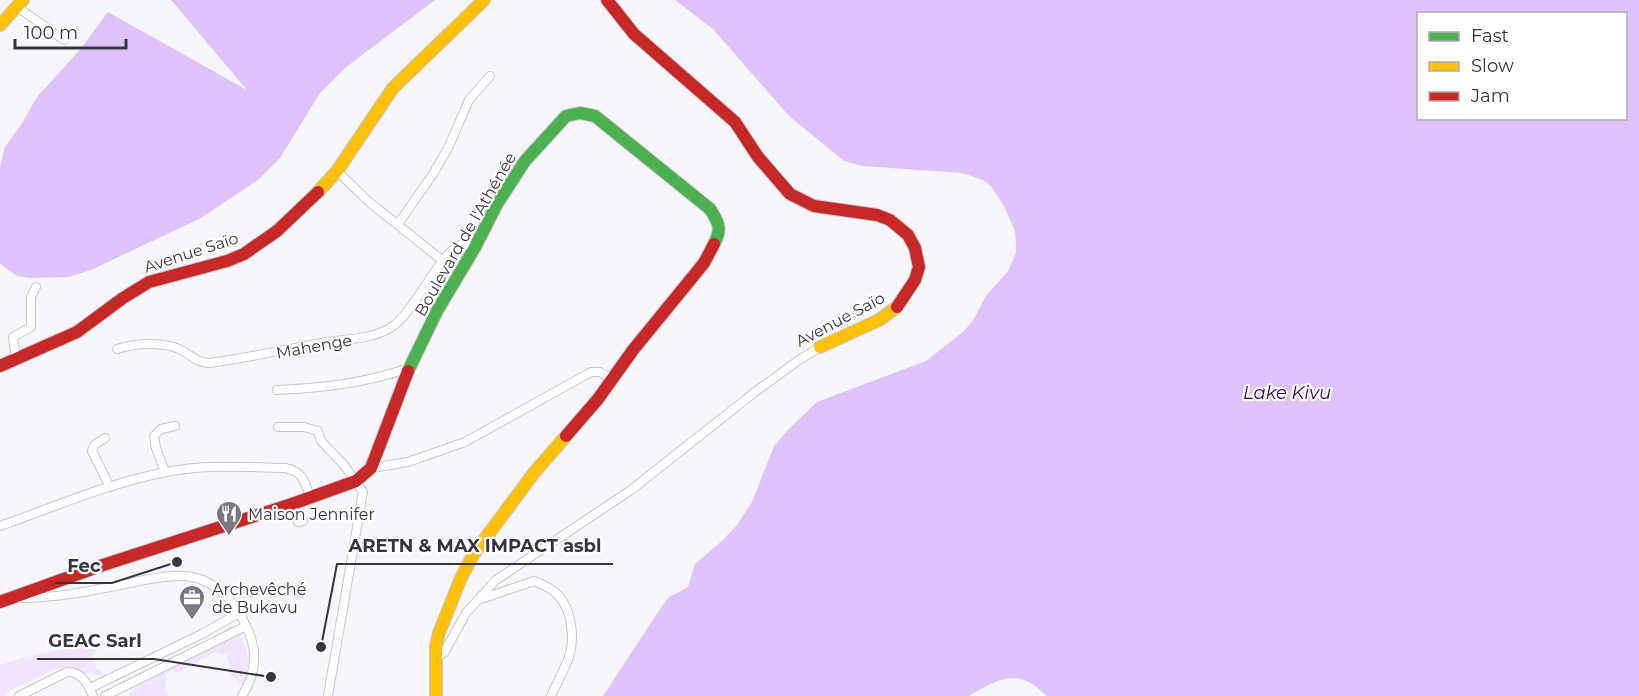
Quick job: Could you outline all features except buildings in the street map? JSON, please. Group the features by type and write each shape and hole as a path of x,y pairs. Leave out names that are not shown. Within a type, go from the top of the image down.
{"street":[{"name":"Avenue Saïo","path":"0,366 76,332 149,282 227,261 244,254 268,238 296,214 337,171 393,88 484,0"},
{"name":"Avenue Saïo","path":"437,657 444,653 466,614 496,580 631,490 805,355 879,320 896,309 915,280 919,267 915,248 908,236 890,220 877,214 814,206 790,195 758,157 735,122 634,34 607,0"},
{"path":"0,25 20,4 64,40"},
{"path":"398,224 438,166 469,100 490,76"},
{"name":"Boulevard de l'Athénée","path":"371,468 410,368 437,311 474,249 497,204 525,161 566,116 580,113 595,116 710,209 718,222 719,234 704,263 598,399 533,474 473,555 450,604 436,646 437,657"},
{"path":"337,171 369,202 443,261"},
{"name":"Mahenge","path":"117,349 134,345 169,346 203,363 209,363 362,338 390,328 400,319 421,294 443,261 459,244 465,243 474,249"},
{"path":"16,359 13,338 31,327 31,297 36,287"},
{"path":"277,390 315,389 361,382 410,368"},
{"path":"0,602 15,598 42,585 356,481 371,468 408,462 465,442 591,372 600,372 612,379"},
{"path":"165,472 154,436 161,429 175,426"},
{"path":"278,427 304,427 318,431 321,441 363,492 328,696"},
{"path":"105,438 94,445 92,451 111,487"},
{"path":"0,526 111,487 165,472 212,466 296,470 301,475 310,497"},
{"path":"292,504 298,522 303,521"},
{"path":"15,598 42,598 153,579 185,576 210,583 233,603 246,626 254,647 252,672 242,696"},
{"path":"478,600 534,580 548,586 558,595 568,612 573,639 569,656 551,696"},
{"path":"19,696 66,672 78,673 91,692 239,613"},
{"path":"105,696 246,626"},
{"path":"202,634 208,645"},
{"path":"158,656 163,666"},
{"path":"436,696 437,657"}],"shaded area":[{"path":"231,626 246,647 248,671 245,689 231,674 227,655 214,652 178,673 172,670 167,674 165,689 168,696 129,696 131,691 181,661"},
{"path":"109,640 93,654 96,669 110,677 82,672 71,667 57,668 10,690 5,696 0,696 0,665 25,657"}],"water":[{"path":"171,0 435,0 345,68 320,93 280,158 258,180 201,218 91,270 69,277 17,276 0,264 0,167 5,147 37,97 79,51 108,12 247,90"},
{"name":"Lake Kivu","path":"675,0 1639,0 1639,696 1046,696 1027,681 1008,678 989,684 969,696 603,696 669,597 688,587 695,564 737,525 752,502 774,446 789,429 817,402 926,361 963,332 972,322 986,296 1008,271 1016,253 1015,231 1005,208 991,186 983,180 962,173 862,166 844,161 789,116 713,29"}],"traffic: fast":[{"path":"408,371 437,311 474,249 497,204 525,161 566,116 580,113 595,116 710,209 718,226 714,244"}],"traffic: slow":[{"path":"0,25 23,0"},
{"path":"318,192 337,171 393,88 484,0"},
{"path":"820,347 879,320 897,307"},
{"path":"436,696 436,646 461,578 473,555 533,474 566,436"}],"traffic: jam":[{"path":"607,0 634,34 735,122 758,157 790,194 814,206 877,215 890,220 908,235 915,248 919,267 915,280 897,307"},
{"path":"0,366 77,332 149,282 227,261 244,254 277,231 318,192"},
{"path":"566,436 598,399 633,350 704,263 714,244"},
{"path":"0,602 103,565 356,481 371,468 408,371"}],"place":[{"name":"Maison Jennifer","path":"229,537"},
{"name":"Fec","path":"177,562"},
{"name":"Archevêché de Bukavu","path":"192,621"},
{"name":"ARETN & MAX IMPACT asbl","path":"321,647"},
{"name":"GEAC Sarl","path":"271,677"}]}
